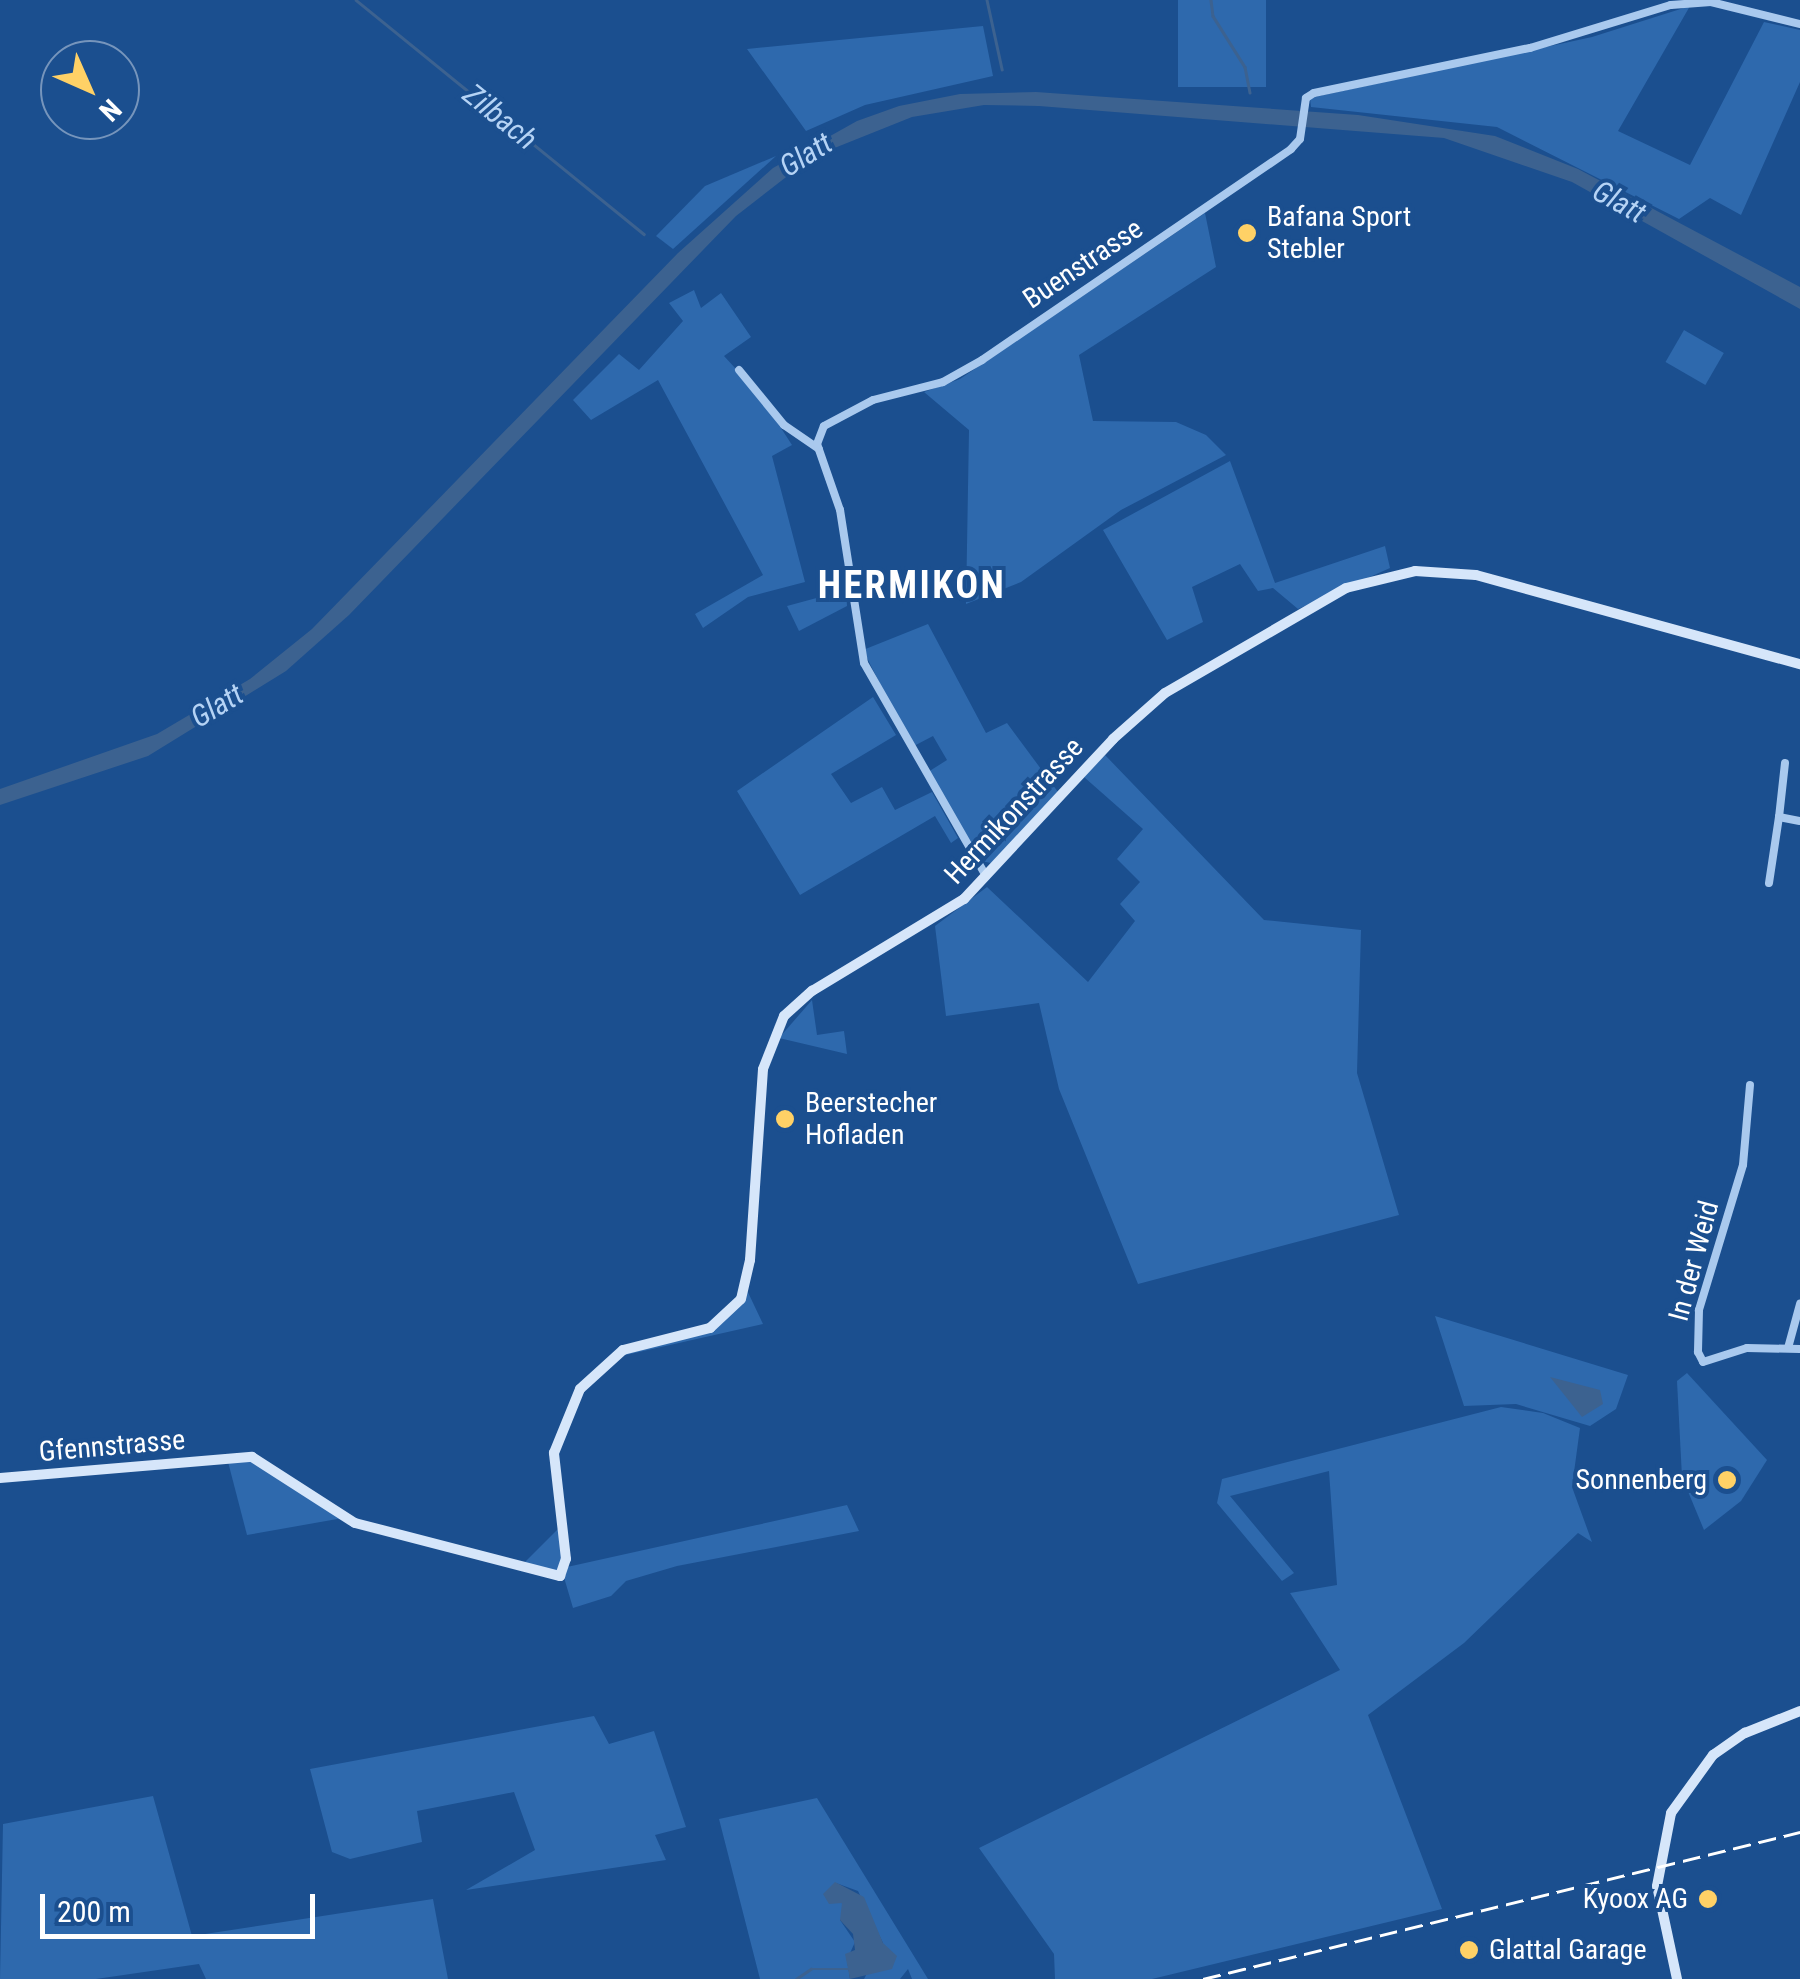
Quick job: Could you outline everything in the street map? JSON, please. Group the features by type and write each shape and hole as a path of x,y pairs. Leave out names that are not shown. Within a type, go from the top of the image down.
{"street":[{"name":"Buenstrasse","path":"818,449 818,436 828,422 970,368 1290,149 1302,131 1304,109 1314,93 1530,48 1671,4 1711,2 1800,24"},
{"path":"740,370 784,425 818,449 840,510 854,624 869,677 986,876"},
{"name":"Hermikonstrasse","path":"563,1574 554,1452 580,1389 624,1350 720,1323 741,1298 750,1260 763,1072 774,1031 812,991 957,904 1165,693 1326,598 1381,576 1431,570 1476,575 1800,664"},
{"path":"1769,882 1786,763"},
{"path":"1779,817 1800,821"},
{"name":"In der Weid","path":"1750,1086 1743,1164 1694,1333 1704,1362 1748,1348 1788,1348"},
{"path":"1800,1304 1788,1348 1800,1349"},
{"name":"Gfennstrasse","path":"0,1478 227,1458 262,1460 330,1510 369,1528 563,1574"},
{"path":"1677,1979 1656,1886 1671,1812 1713,1755 1745,1733 1800,1711"}],"shaded area":[{"path":"1178,0 1266,0 1266,87 1178,87"},
{"path":"1690,6 1618,131 1690,165 1764,22 1800,30 1800,82 1741,215 1710,198 1679,219 1497,127 1311,107 1310,98 1592,37"},
{"path":"983,26 993,76 865,105 806,131 747,49"},
{"path":"776,156 673,249 656,236 705,186"},
{"path":"1205,213 1216,267 1079,355 1093,421 1176,422 1206,435 1226,455 1121,510 1021,582 966,604 969,430 924,392 960,379"},
{"path":"694,290 701,308 721,293 751,337 724,356 759,394 792,445 772,456 805,582 748,597 703,628 695,614 763,575 658,380 591,420 573,400 619,354 639,370 683,321 669,303"},
{"path":"1684,330 1724,353 1705,385 1666,362"},
{"path":"1230,461 1275,583 1385,546 1390,568 1298,609 1273,588 1258,591 1240,564 1192,587 1203,622 1167,640 1103,530"},
{"path":"846,590 847,606 799,631 787,606"},
{"path":"928,624 986,733 1007,723 1058,792 991,863 981,861 928,772 947,760 933,736 912,747 863,650"},
{"path":"873,697 896,735 831,774 851,803 882,787 895,810 932,792 958,838 951,843 935,816 800,895 737,791"},
{"path":"1105,755 1264,920 1361,930 1357,1073 1399,1215 1138,1284 1059,1089 1039,1003 946,1016 935,926 987,887 1088,982 1135,921 1120,904 1140,882 1117,859 1143,829 1084,777"},
{"path":"812,1000 817,1035 844,1031 847,1054 779,1038"},
{"path":"745,1286 763,1324 608,1359 720,1323"},
{"path":"1435,1316 1628,1375 1616,1409 1590,1426 1516,1404 1464,1406"},
{"path":"1687,1373 1767,1460 1741,1501 1704,1530 1682,1477 1677,1381"},
{"path":"1501,1407 1543,1413 1580,1428 1572,1487 1592,1542 1578,1533 1464,1643 1368,1715 1442,1909 1152,1979 1055,1979 1054,1954 979,1848 1340,1670 1290,1593 1337,1585 1329,1471 1230,1496 1294,1573 1282,1581 1217,1503 1222,1479"},
{"path":"252,1457 343,1518 247,1535 227,1458"},
{"path":"847,1505 859,1531 677,1566 626,1581 611,1596 573,1608 563,1574 521,1566 561,1526 567,1567"},
{"path":"594,1716 609,1744 654,1731 686,1827 655,1835 666,1860 466,1890 535,1850 514,1792 417,1811 422,1842 350,1859 332,1852 310,1769"},
{"path":"153,1796 192,1936 433,1899 448,1979 206,1979 199,1964 96,1979 0,1979 3,1824"},
{"path":"817,1798 928,1979 912,1979 908,1969 900,1979 864,1979 883,1943 858,1891 836,1883 845,1914 840,1920 855,1942 847,1960 850,1979 760,1979 719,1819"}],"water":[{"name":"Glatt","path":"1036,92 1358,115 1495,136 1578,169 1800,287 1800,309 1572,182 1444,138 1039,106 984,105 912,117 812,157 736,216 349,615 286,671 148,756 0,805 0,789 157,734 250,679 312,629 678,253 773,168 857,121 899,106 960,94"},
{"path":"1550,1377 1600,1390 1603,1404 1582,1417"},
{"path":"835,1882 864,1897 883,1943 897,1956 892,1969 850,1979 845,1954 855,1950 853,1934 840,1920 842,1903 829,1904 823,1894"}],"waterway":[{"name":"Zilbach","path":"356,0 644,234"},
{"path":"987,0 1002,69"},
{"path":"1211,0 1213,16 1245,67 1250,93"},
{"path":"796,1979 811,1969 848,1969"}],"railway":[{"path":"1203,1979 1800,1832"}],"place":[{"name":"Bafana Sport Stebler","path":"1247,233"},
{"name":"Beerstecher Hofladen","path":"785,1119"},
{"name":"Sonnenberg","path":"1727,1480"},
{"name":"Kyoox AG","path":"1708,1899"},
{"name":"Glattal Garage","path":"1469,1950"}],"district":[{"name":"HERMIKON","path":"912,586"}]}
